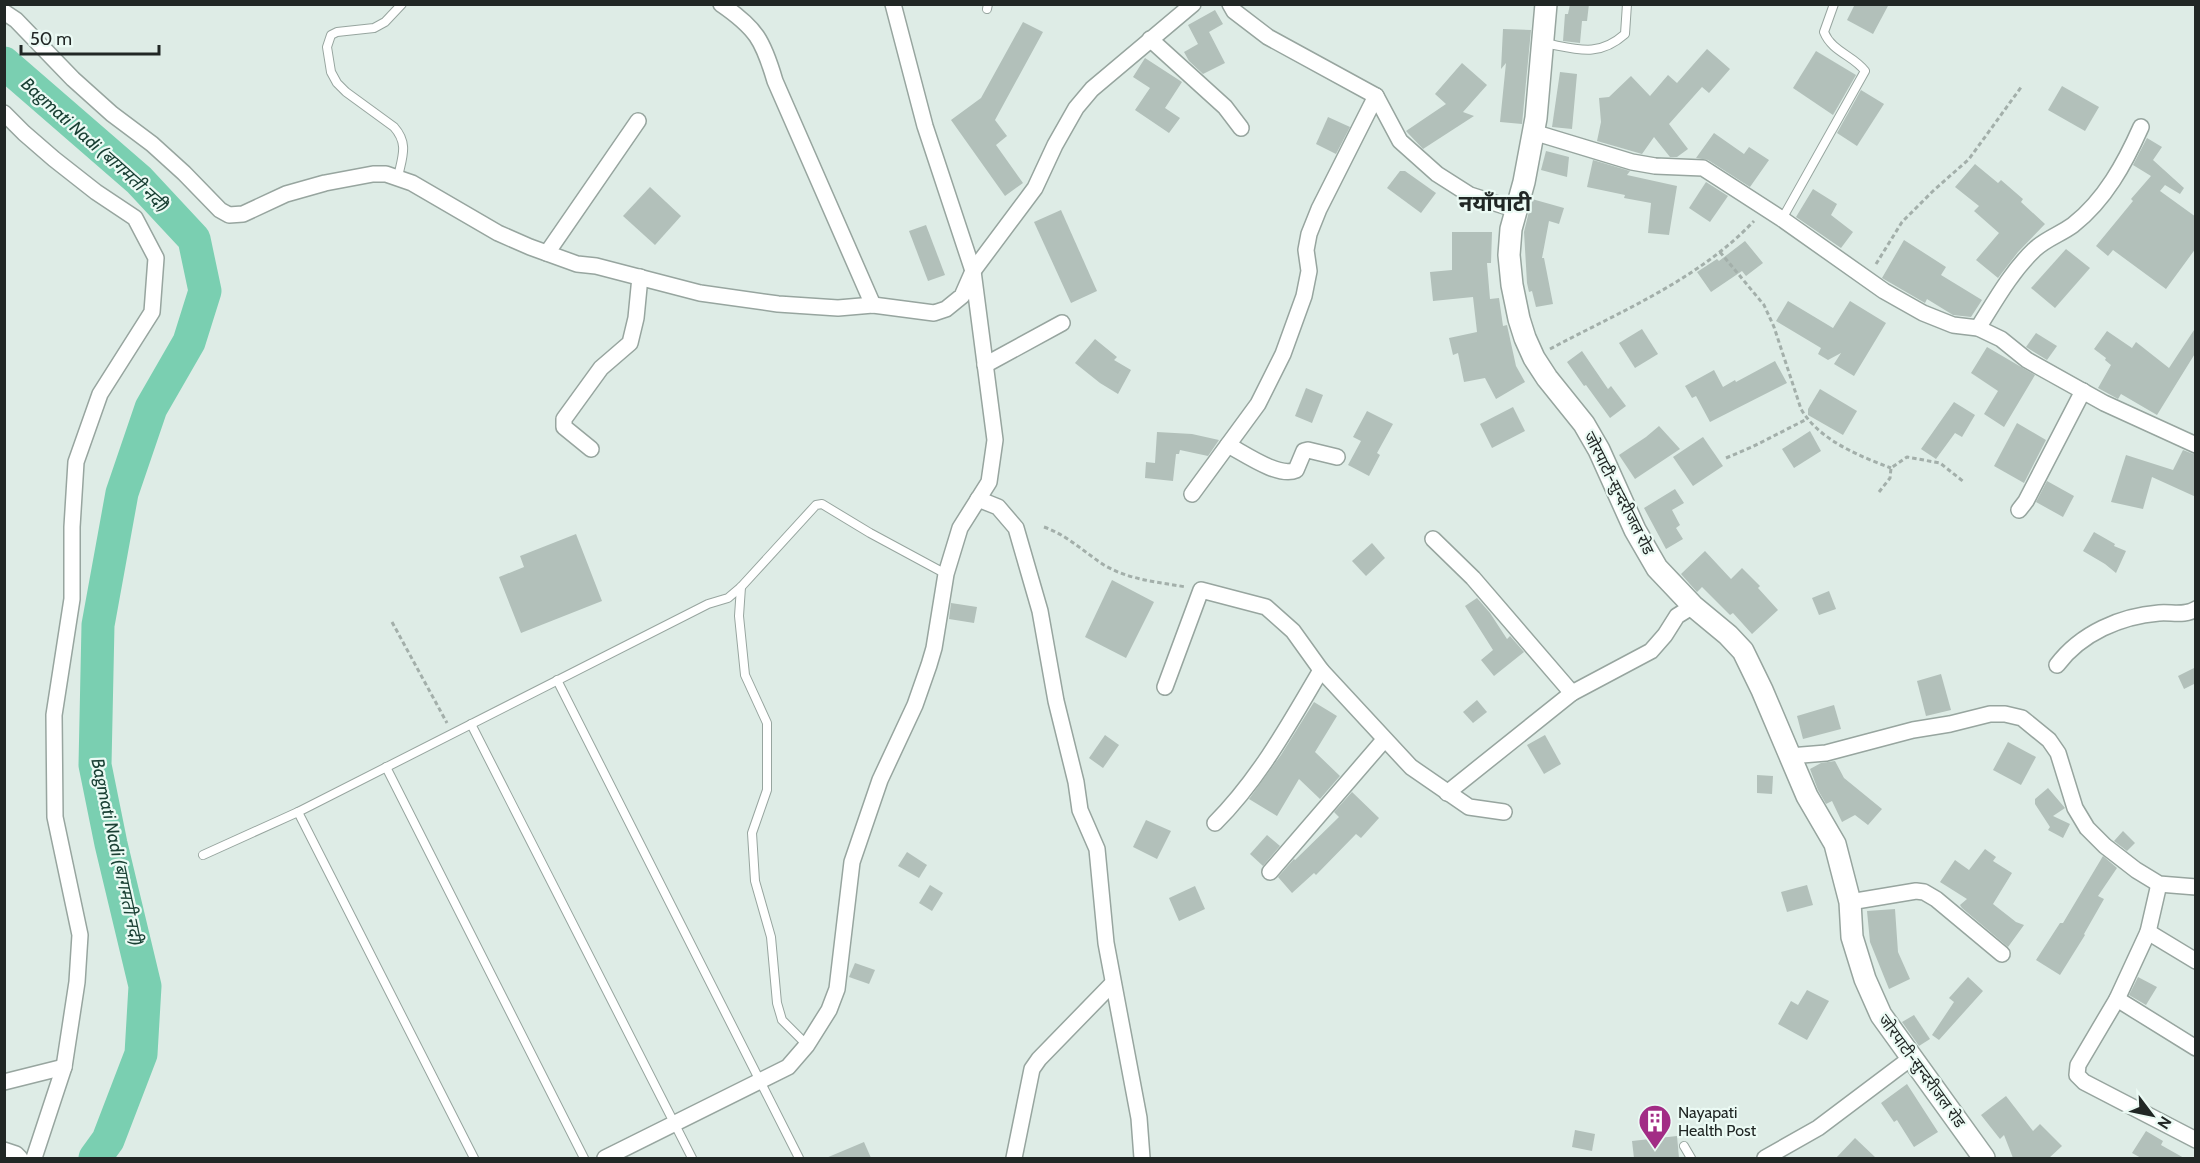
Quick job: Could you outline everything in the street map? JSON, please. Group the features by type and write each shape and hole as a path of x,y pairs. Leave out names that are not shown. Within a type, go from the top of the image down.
{"main road":[{"name":"जोरपाटी-सुन्दरीजल रोड","path":"1546,4 1533,132 1511,230 1509,255 1519,319 1534,358 1584,424 1599,450 1635,530 1658,568 1693,606 1728,635 1743,651 1807,796 1835,844 1850,902 1852,937 1865,979 1881,1016 1984,1158"}],"street":[{"path":"721,4 750,26 760,39 775,81 873,305"},
{"path":"605,1158 788,1067 807,1045 829,1010 837,989 852,862 880,780 915,705 929,665 946,574 960,528 989,482 995,440 973,271 925,126 893,4"},
{"path":"4,12 16,20 73,80 112,114 152,144 220,210 229,215 243,214 286,194 325,183 373,174 386,174 412,183 498,233 577,264 596,266 700,292 778,304 838,308 873,305 934,313 946,309 962,296 973,271 1035,188 1055,145 1076,108 1092,89 1193,4"},
{"path":"1230,4 1234,11 1268,37 1376,96 1400,141 1437,174 1470,195 1517,210"},
{"path":"1150,39 1225,107 1240,128"},
{"path":"1192,494 1258,404 1283,354 1304,296 1309,271 1306,250 1309,234 1319,209 1376,96"},
{"path":"4,113 54,159 96,192 135,218 156,258 152,312 100,394 76,462 72,526 72,599 54,715 56,818 80,935 77,982 64,1067 34,1158"},
{"path":"547,253 638,121"},
{"path":"1978,328 2019,265 2037,247 2075,224 2098,199 2123,168 2141,127"},
{"path":"1533,132 1632,162 1655,166 1702,168 1782,219 1866,279 1923,313 1953,325 1978,328 2001,339 2027,360 2104,403 2196,445"},
{"path":"591,449 564,427 564,419 601,368 630,343 636,318 640,277"},
{"path":"985,365 1062,323"},
{"path":"2019,510 2083,391"},
{"path":"1228,445 1279,472 1289,473 1296,470 1302,456 1308,450 1337,457"},
{"path":"978,499 998,507 1016,528 1040,611 1056,701 1076,782 1080,810 1097,849 1106,943 1139,1118 1142,1158"},
{"path":"1433,539 1473,578 1572,693"},
{"path":"1165,687 1200,590 1266,607 1293,631 1321,670 1384,740 1411,766 1469,807 1504,812"},
{"path":"1447,793 1572,693 1651,651 1677,616 1693,606"},
{"path":"2057,665 2074,646 2118,620 2142,614 2168,612 2187,614 2196,609"},
{"path":"1215,823 1231,807 1254,777 1321,670"},
{"path":"1790,756 1826,753 1913,730 1990,714 2005,714 2022,718 2049,740 2058,753 2075,808 2087,828 2105,846 2159,884 2196,887"},
{"path":"1270,872 1384,740"},
{"path":"2159,884 2148,932 2117,999 2078,1065 2077,1075 2084,1082 2196,1140"},
{"path":"1850,902 1924,892 1936,899 2002,954"},
{"path":"2148,932 2196,961"},
{"path":"1014,1158 1032,1069 1113,983"},
{"path":"2117,999 2196,1048"},
{"path":"1765,1158 1818,1128 1911,1058"},
{"path":"4,1082 64,1067"},
{"path":"4,1150 20,1158"}],"lane":[{"path":"398,177 404,141 394,127 337,83 331,72 327,47 331,35 337,32 374,28 385,22 402,4"},
{"path":"1543,43 1590,51 1613,44 1625,34 1627,4"},
{"path":"1782,219 1865,71 1828,42 1824,32 1834,4"},
{"path":"203,855 298,812 708,604 728,598 741,588 816,505 822,504 946,574"},
{"path":"741,588 739,616 745,675 767,723 767,790 752,833 755,881 771,937 777,1002 782,1020 807,1045"},
{"path":"557,680 799,1158"},
{"path":"471,724 692,1158"},
{"path":"386,767 584,1158"},
{"path":"298,812 474,1158"},
{"path":"1684,1146 1691,1158"}],"path":[{"path":"1866,279 1902,222 1969,159 2022,86"},
{"path":"1534,358 1657,295 1734,242 1766,209"},
{"path":"1720,252 1764,305 1774,327 1801,409 1807,419 1833,440 1873,462 1891,468"},
{"path":"1726,458 1807,419"},
{"path":"1879,492 1890,478 1891,468 1907,457 1940,463 1964,482"},
{"path":"1044,527 1058,532 1106,566 1129,577 1200,590"},
{"path":"392,622 452,732"}],"building":[{"path":"1570,4 1589,4 1587,21 1582,21 1580,43 1563,41 1565,14 1568,14"},
{"path":"1855,4 1889,4 1873,34 1847,20"},
{"path":"1215,10 1223,24 1209,32 1225,63 1203,74 1189,61 1184,52 1198,44 1188,25"},
{"path":"1023,22 1043,32 995,120 1007,136 996,145 1023,183 1005,196 951,120 981,98"},
{"path":"1503,29 1531,30 1522,124 1500,122 1506,63 1501,69"},
{"path":"1707,49 1730,69 1709,93 1702,87 1669,124 1688,149 1677,157 1670,157 1654,137 1642,154 1597,141 1601,122 1599,98 1609,97 1631,76 1650,96 1668,75 1677,83"},
{"path":"1816,51 1856,75 1833,115 1793,88"},
{"path":"1145,58 1182,82 1165,108 1180,118 1169,133 1135,110 1150,88 1133,77"},
{"path":"1462,63 1487,85 1463,112 1474,116 1423,149 1406,131 1446,104 1435,94"},
{"path":"1560,72 1577,74 1572,129 1552,127"},
{"path":"2062,86 2099,107 2085,131 2048,110"},
{"path":"1861,90 1884,104 1857,146 1837,133"},
{"path":"1328,117 1350,127 1336,154 1316,144"},
{"path":"1714,133 1744,154 1749,147 1769,160 1750,187 1708,160 1696,158"},
{"path":"2147,138 2162,147 2153,160 2184,188 2180,194 2165,185 2160,191 2196,217 2196,248 2166,289 2113,250 2108,256 2096,246 2151,176 2133,165"},
{"path":"1546,151 1569,157 1567,177 1541,170"},
{"path":"1593,160 1630,171 1627,175 1677,186 1669,235 1648,233 1651,203 1587,187"},
{"path":"1975,164 1998,183 2001,180 2023,199 2021,202 2045,224 2018,252 1998,278 1976,260 1999,233 1974,211 1979,206 1955,187"},
{"path":"1400,171 1405,171 1436,193 1421,213 1387,188"},
{"path":"1706,182 1728,196 1710,222 1689,208"},
{"path":"650,187 681,216 655,245 623,216"},
{"path":"1813,189 1837,204 1831,215 1853,232 1841,248 1796,217"},
{"path":"1532,199 1564,208 1559,224 1549,221 1542,258 1544,258 1553,304 1536,307 1532,291 1529,292 1527,283 1524,232"},
{"path":"1061,210 1097,291 1071,303 1034,222"},
{"path":"926,225 945,275 928,281 909,231"},
{"path":"1452,232 1492,232 1491,263 1487,263 1490,299 1499,298 1503,326 1507,325 1516,366 1525,382 1496,399 1485,378 1464,382 1458,353 1453,355 1449,338 1477,332 1473,297 1433,301 1430,272 1452,270"},
{"path":"1904,240 1946,267 1941,275 1982,300 1971,317 1953,315 1927,299 1925,303 1882,278"},
{"path":"1745,241 1763,263 1746,276 1742,271 1711,292 1697,272 1717,259 1719,261"},
{"path":"2066,249 2090,268 2055,308 2031,288"},
{"path":"1788,301 1833,328 1850,301 1886,323 1854,376 1834,364 1841,353 1828,360 1818,354 1821,348 1776,321"},
{"path":"2196,327 2196,352 2157,415 2121,394 2118,399 2098,388 2111,365 2094,349 2107,331 2132,348 2136,342 2169,368"},
{"path":"1642,329 1658,354 1635,368 1619,343"},
{"path":"2036,333 2057,346 2047,360 2026,347"},
{"path":"1095,339 1117,357 1114,360 1131,370 1118,394 1075,363"},
{"path":"1987,347 2035,375 2004,427 1984,414 1998,391 1971,373"},
{"path":"1582,351 1608,389 1611,386 1626,406 1610,418 1567,362"},
{"path":"1775,361 1787,383 1710,422 1696,396 1692,398 1685,386 1714,370 1723,387"},
{"path":"1306,388 1323,395 1312,423 1295,416"},
{"path":"1820,389 1857,411 1843,435 1808,415 1808,409"},
{"path":"1954,402 1975,415 1962,437 1955,433 1936,459 1921,449"},
{"path":"1513,407 1525,431 1492,448 1480,424"},
{"path":"1367,411 1393,424 1377,453 1380,455 1369,476 1348,465 1361,441 1353,437"},
{"path":"2017,423 2046,440 2024,483 1994,466"},
{"path":"1659,426 1680,449 1635,479 1619,455"},
{"path":"1810,431 1821,451 1794,468 1782,449"},
{"path":"1157,432 1192,434 1219,440 1208,456 1180,450 1179,454 1176,454 1173,481 1145,478 1146,462 1155,463"},
{"path":"1703,437 1723,466 1693,486 1673,457"},
{"path":"2183,450 2196,455 2196,497 2152,477 2143,509 2111,502 2126,455 2173,470"},
{"path":"2047,481 2074,496 2063,517 2036,502"},
{"path":"1675,489 1684,503 1672,510 1680,525 1676,528 1683,539 1666,549 1644,508"},
{"path":"2094,532 2115,544 2114,546 2126,551 2116,573 2083,551"},
{"path":"576,534 602,601 521,633 499,577 524,567 520,556"},
{"path":"1372,543 1385,558 1366,576 1352,561"},
{"path":"1705,551 1731,579 1742,568 1760,586 1758,588 1778,610 1752,634 1733,613 1730,615 1702,587 1697,592 1681,574"},
{"path":"1112,580 1154,602 1126,658 1085,637"},
{"path":"1829,591 1836,609 1819,615 1812,598"},
{"path":"1477,598 1507,639 1510,636 1524,652 1494,676 1481,660 1493,650 1465,606"},
{"path":"951,603 977,607 974,623 949,619"},
{"path":"2196,667 2196,683 2184,689 2178,676"},
{"path":"1941,674 1951,710 1926,716 1917,681"},
{"path":"1477,700 1487,712 1473,723 1463,712"},
{"path":"1314,702 1337,716 1315,752 1340,776 1320,799 1299,779 1277,816 1249,799 1281,755"},
{"path":"1834,705 1841,729 1803,739 1797,716"},
{"path":"1105,735 1119,745 1103,768 1089,758"},
{"path":"1545,735 1561,764 1544,774 1527,745"},
{"path":"2008,742 2036,757 2021,785 1993,770"},
{"path":"1835,761 1844,778 1882,809 1868,825 1855,815 1842,822 1832,801 1826,804 1818,790 1810,769 1821,763"},
{"path":"1757,775 1773,776 1772,794 1757,793"},
{"path":"2048,788 2065,808 2053,816 2070,824 2063,838 2048,830 2050,827 2035,804 2035,799"},
{"path":"1352,792 1379,818 1361,838 1356,834 1316,875 1314,873 1292,893 1278,877 1339,817 1334,812"},
{"path":"1146,820 1171,831 1157,859 1133,847"},
{"path":"2123,831 2135,843 2127,851 2114,841"},
{"path":"1267,835 1280,846 1263,866 1250,854"},
{"path":"1985,849 1996,857 1993,861 2012,873 1993,904 2016,922 2024,925 2008,947 1962,908 1960,905 1967,899 1940,882 1955,860 1969,870"},
{"path":"907,852 927,865 919,878 898,866"},
{"path":"2103,856 2117,868 2098,896 2104,899 2060,975 2036,960 2060,923 2063,923"},
{"path":"930,885 943,893 932,911 919,903"},
{"path":"1807,885 1813,905 1787,912 1781,892"},
{"path":"1195,886 1205,909 1179,921 1169,898"},
{"path":"1895,909 1898,952 1910,979 1889,989 1870,942 1867,911"},
{"path":"855,963 875,970 869,984 849,977"},
{"path":"1968,977 1983,991 1939,1040 1932,1035 1954,1002 1949,998"},
{"path":"2138,977 2157,987 2146,1005 2129,995"},
{"path":"1807,990 1829,1001 1807,1040 1778,1024 1791,1001 1798,1005"},
{"path":"1914,1015 1930,1039 1919,1046 1902,1022"},
{"path":"1907,1084 1938,1132 1914,1147 1897,1120 1894,1122 1881,1103"},
{"path":"2006,1096 2033,1131 2040,1124 2062,1146 2049,1158 2013,1158 2004,1135 2000,1139 1981,1115"},
{"path":"1575,1130 1595,1134 1592,1151 1572,1147"},
{"path":"2146,1131 2163,1141 2161,1145 2184,1158 2141,1158 2132,1153"},
{"name":"Nayapati Health Post","path":"1677,1136 1679,1158 1634,1158 1632,1141"},
{"path":"1855,1138 1876,1158 1836,1158"},
{"path":"864,1142 871,1158 826,1158"}],"waterway":[{"name":"Bagmati Nadi (बागमती नदी)","path":"4,63 139,180 194,239 205,291 189,342 151,408 122,493 98,625 95,765 111,844 145,986 141,1054 108,1140 95,1158"}],"place":[{"name":"Nayapati Health Post","path":"1655,1150"}],"district":[{"name":"नयाँपाटी","path":"1495,203"}]}
